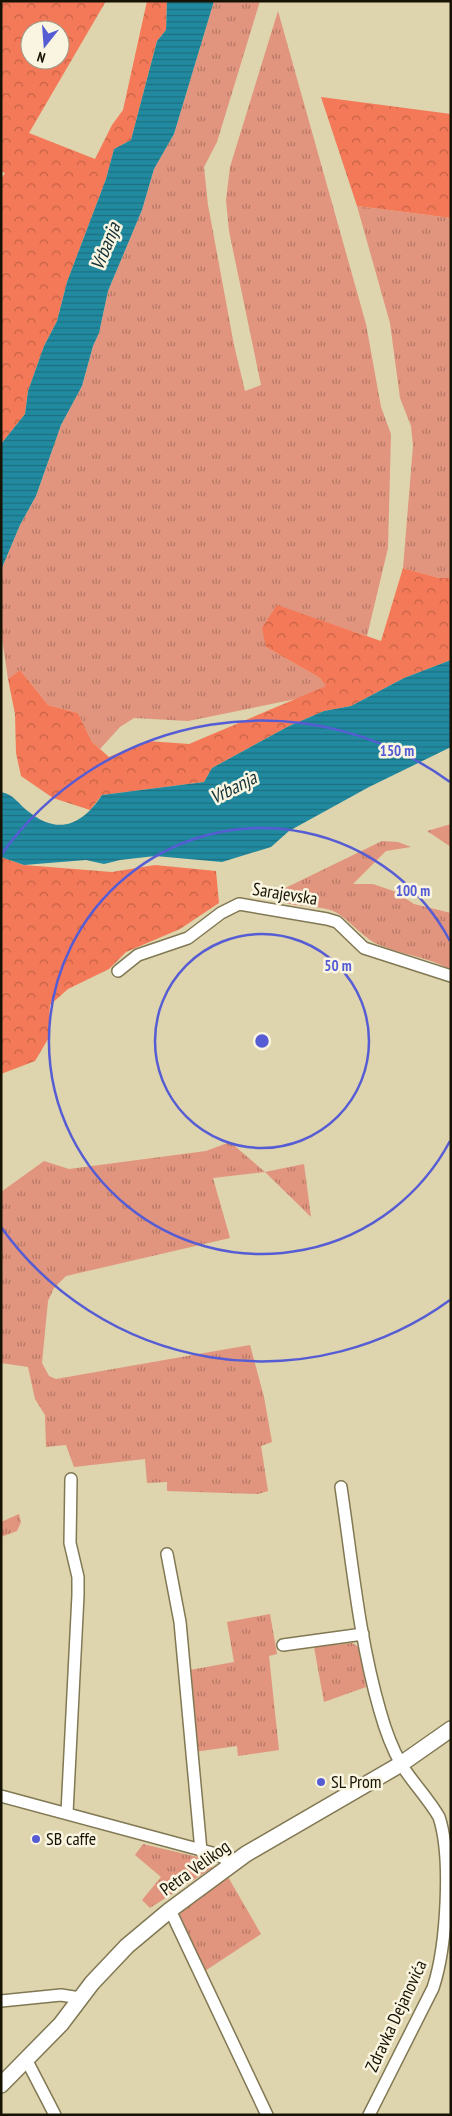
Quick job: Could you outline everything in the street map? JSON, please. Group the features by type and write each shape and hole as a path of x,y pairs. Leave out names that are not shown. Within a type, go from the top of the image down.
{"street":[{"name":"Sarajevska","path":"118,971 138,955 188,938 221,913 239,904 327,918 337,922 364,948 451,976"},
{"path":"68,1813 78,1595 78,1577 70,1543 70,1479"},
{"name":"Zdravka Dejanovića","path":"341,1487 363,1634 379,1709 401,1764 438,1816 448,1841 450,1875 444,1948 433,1988 369,2115"},
{"path":"167,1554 180,1622 201,1851"},
{"path":"283,1645 363,1634"},
{"name":"Petra Velikog","path":"1,2085 61,2024 80,1998 127,1946 170,1910 234,1863 401,1764 451,1729"},
{"path":"1,1796 216,1854 234,1863"},
{"path":"170,1910 267,2115"},
{"path":"1,2001 61,1995 80,1998"},
{"path":"27,2060 55,2115"}],"green space":[{"path":"1,1 106,1 70,63 70,20 20,20 20,70 66,70 29,133 95,159 112,125 123,110 147,1 167,1 166,30 157,41 131,140 114,149 106,179 67,282 57,321 44,346 28,391 25,414 1,444 1,179 5,173 1,171"},
{"path":"214,1 260,1 217,142 204,167 208,205 234,345 245,391 261,385 229,231 226,200 230,167 278,11 366,324 381,407 391,434 388,548 367,636 277,606 266,647 320,678 327,686 301,698 188,721 134,718 120,727 100,749 92,742 78,713 48,705 20,670 8,679 1,631 1,570 20,525 36,496 61,425 82,386 93,346 99,333 108,291 142,210 154,169 174,134"},
{"path":"321,97 451,114 451,218 357,206"},
{"path":"357,206 451,218 451,578 439,578 403,568 413,446 411,426 400,398 390,323"},
{"path":"403,568 439,578 451,578 451,660 404,678 351,706 324,711 289,726 212,768 204,782 102,795 90,810 53,798 21,776 16,753 15,714 8,679 20,670 48,705 78,713 92,742 109,757 147,741 189,744 326,686 320,678 266,647 262,628 277,605 381,641"},
{"path":"451,824 451,847 427,831"},
{"path":"382,841 398,842 411,847 386,851 353,884 373,884 396,892 414,904 451,913 451,970 442,965 375,943 338,913 318,907 294,905 273,898 277,892"},
{"path":"1,857 24,865 112,872 155,865 216,871 219,903 180,929 126,952 109,969 68,989 50,1005 48,1039 35,1061 1,1074"},
{"path":"230,1142 265,1172 213,1178 230,1238 66,1276 54,1288 48,1301 42,1363 49,1376 56,1379 250,1345 264,1397 272,1442 261,1446 268,1491 258,1494 167,1491 167,1482 147,1483 145,1459 74,1467 66,1445 46,1447 45,1415 35,1399 28,1367 1,1363 1,1192 44,1161 69,1169 206,1151"},
{"path":"304,1164 311,1217 265,1172"},
{"path":"19,1514 21,1522 17,1531 1,1537 1,1522"},
{"path":"270,1614 277,1654 269,1656 279,1750 238,1756 237,1746 194,1752 190,1670 234,1662 227,1622"},
{"path":"352,1643 360,1648 366,1687 324,1702 314,1647"},
{"path":"143,1844 210,1860 212,1868 150,1908 142,1900 161,1877 135,1855"},
{"path":"228,1877 261,1934 205,1971 180,1915 181,1909"}],"water":[{"name":"Vrbanja","path":"167,1 214,1 174,134 154,169 142,210 108,291 99,333 93,346 82,386 61,425 36,496 20,525 1,570 1,444 25,414 28,391 44,346 57,321 67,282 106,179 114,149 131,140 157,41 166,30"},
{"name":"Vrbanja","path":"451,660 451,747 369,787 289,831 271,847 222,862 155,856 104,864 86,860 24,865 1,857 1,792 13,797 25,809 50,824 70,823 87,813 102,795 204,782 212,768 289,726 324,711 351,706 404,678"}],"place":[{"name":"SL Prom","path":"321,1782"},
{"name":"SB caffe","path":"36,1839"}]}
